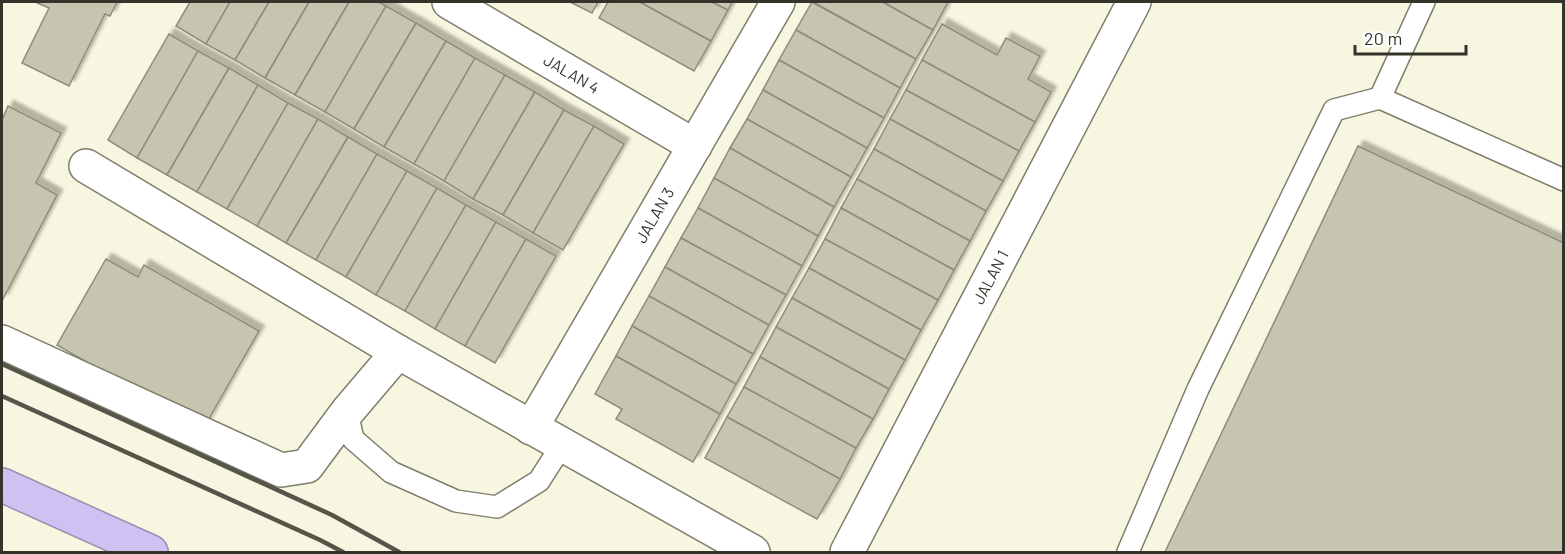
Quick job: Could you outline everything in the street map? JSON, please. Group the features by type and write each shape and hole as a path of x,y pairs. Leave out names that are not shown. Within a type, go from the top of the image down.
{"highway":[{"path":"2,485 151,552"}],"street":[{"name":"JALAN 4","path":"449,2 695,146"},
{"name":"JALAN 3","path":"531,428 778,2"},
{"name":"JALAN 1","path":"847,552 1134,2"},
{"path":"86,166 398,352 753,552"},
{"path":"2,342 281,470 307,466 347,412 398,352"}],"lane":[{"path":"1380,98 1424,2"},
{"path":"1128,552 1198,389 1334,110 1380,98 1563,180"},
{"path":"347,412 352,439 391,472 456,501 496,507 539,481 561,445"}],"building":[{"path":"35,2 117,2 110,16 105,14 69,86 22,63 49,8"},
{"path":"190,2 230,2 206,44 176,26"},
{"path":"230,2 269,2 235,60 206,44"},
{"path":"269,2 309,2 265,78 235,60"},
{"path":"309,2 349,2 295,95 265,78"},
{"path":"349,2 379,2 386,6 325,112 295,95"},
{"path":"570,2 598,2 592,13"},
{"path":"608,2 640,2 711,41 694,71 599,18"},
{"path":"640,2 712,2 728,10 711,41"},
{"path":"712,2 732,2 728,10"},
{"path":"812,2 916,59 900,88 796,30"},
{"path":"813,2 883,2 933,30 916,59"},
{"path":"883,2 948,2 933,30"},
{"path":"386,6 416,23 354,129 325,112"},
{"path":"416,23 446,41 384,147 354,129"},
{"path":"942,24 997,55 1006,38 1040,56 1028,79 1051,92 1035,122 922,60"},
{"path":"796,30 900,88 884,118 779,60"},
{"path":"169,34 198,51 137,158 108,140"},
{"path":"446,41 475,58 414,164 384,147"},
{"path":"198,51 229,68 167,175 137,158"},
{"path":"475,58 505,75 444,181 414,164"},
{"path":"779,60 884,118 867,148 763,90"},
{"path":"922,60 1035,122 1019,151 906,90"},
{"path":"229,68 258,85 197,192 167,175"},
{"path":"505,75 535,92 473,199 444,181"},
{"path":"258,85 288,103 227,209 197,192"},
{"path":"763,90 867,148 851,177 747,119"},
{"path":"906,90 1019,151 1003,181 890,119"},
{"path":"535,92 564,110 503,215 473,199"},
{"path":"288,103 318,119 257,226 227,209"},
{"path":"8,106 61,133 36,183 57,195 2,301 2,120"},
{"path":"564,110 594,126 533,233 503,215"},
{"path":"318,119 348,137 286,243 257,226"},
{"path":"747,119 851,177 834,207 730,148"},
{"path":"890,119 1003,181 986,211 874,149"},
{"path":"594,126 624,144 563,250 533,233"},
{"path":"348,137 377,154 316,260 286,243"},
{"path":"1358,146 1564,243 1564,552 1165,552"},
{"path":"730,148 834,207 818,236 714,178"},
{"path":"874,149 986,211 970,241 857,179"},
{"path":"377,154 407,171 346,277 316,260"},
{"path":"407,171 437,188 376,295 346,277"},
{"path":"714,178 818,236 802,266 698,208"},
{"path":"857,179 970,241 954,270 841,208"},
{"path":"437,188 466,205 405,311 376,295"},
{"path":"466,205 496,222 435,329 405,311"},
{"path":"698,208 802,266 786,295 681,238"},
{"path":"841,208 954,270 938,300 825,239"},
{"path":"496,222 526,239 465,346 435,329"},
{"path":"681,238 786,295 769,325 665,267"},
{"path":"526,239 556,256 495,363 465,346"},
{"path":"825,239 938,300 921,330 809,268"},
{"path":"106,259 138,277 144,265 259,331 203,429 57,345"},
{"path":"665,267 769,325 753,354 649,296"},
{"path":"809,268 921,330 905,360 792,298"},
{"path":"649,296 753,354 736,384 632,326"},
{"path":"792,298 905,360 889,389 776,327"},
{"path":"632,326 736,384 720,414 616,356"},
{"path":"776,327 889,389 873,419 760,357"},
{"path":"616,356 720,414 693,462 616,419 622,409 595,394"},
{"path":"760,357 873,419 856,448 744,387"},
{"path":"744,387 856,448 840,479 727,417"},
{"path":"727,417 840,479 817,519 705,458"}],"railway":[{"path":"2,364 332,515 399,552"},
{"path":"2,396 343,552"}]}
